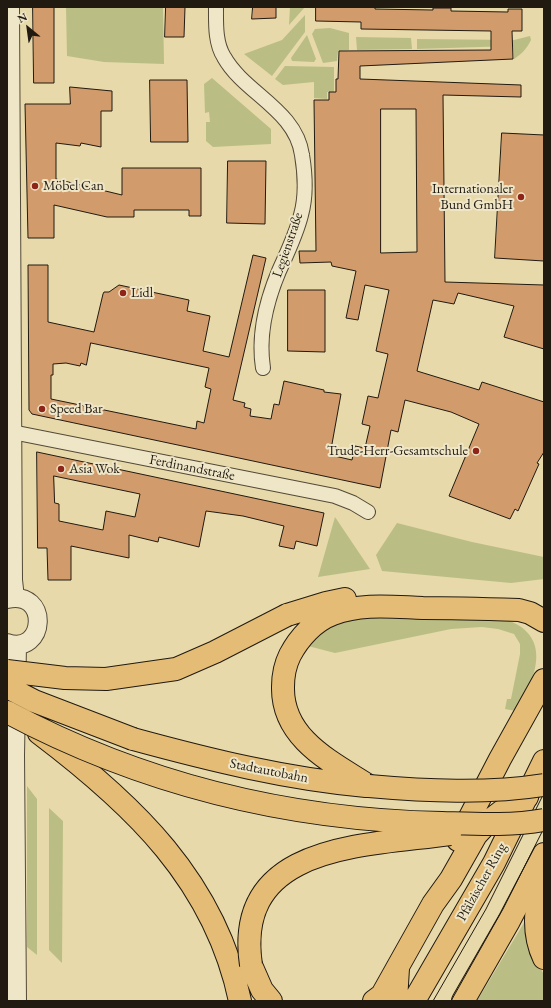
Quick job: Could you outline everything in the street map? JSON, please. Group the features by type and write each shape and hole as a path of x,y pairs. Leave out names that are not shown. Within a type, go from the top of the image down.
{"main road":[{"path":"7,671 65,678 106,680 176,669 215,652 287,616 326,602 350,599 544,601"},
{"path":"369,786 308,745 290,722 283,695 283,679 286,662 304,634 319,621 332,614 358,608 376,606 519,610 530,613 544,621"},
{"path":"481,609 524,619 544,634"},
{"path":"433,904 440,878 459,837 544,680"},
{"name":"Stadtautobahn","path":"7,687 34,701 133,739 240,767 331,783 454,790 497,789 535,791"},
{"path":"15,717 122,765 183,786 239,800 293,810 401,822 519,825"},
{"path":"15,717 80,764 120,798 157,837 184,872 212,918 227,951 240,1001"},
{"name":"Pfälzischer Ring","path":"414,1001 535,791 544,761"},
{"path":"374,1001 382,994 398,968 433,904 451,880 476,835 489,821 502,811 535,791"},
{"path":"271,1001 262,990 251,965 248,944 250,924 255,907 266,890 280,874 302,862 338,850 519,825 544,820"},
{"path":"463,1001 509,921 544,854"},
{"path":"544,876 536,904 535,924 540,950 544,958"},
{"path":"396,1001 398,968"}],"street":[{"path":"10,7 13,580 11,599 24,600 31,604 36,611 39,620 38,628 30,640 12,644 15,755 17,1001"},
{"name":"Legienstraße","path":"216,7 219,45 223,57 233,69 280,113 294,132 302,153 304,179 301,214 292,243 278,273 263,321 260,350 262,368"},
{"name":"Ferdinandstraße","path":"12,432 335,496 353,503 368,512"}],"green space":[{"path":"66,7 163,7 164,64 104,62 67,56"},
{"path":"290,7 305,7 289,25"},
{"path":"305,15 305,32 272,76 244,54 282,40"},
{"path":"330,28 349,33 349,50 338,51 337,61 323,63 312,34 315,29"},
{"path":"307,35 316,59 314,62 292,61 291,58"},
{"path":"530,36 531,40 528,46 514,59 513,46 417,49 417,39 514,40"},
{"path":"356,37 411,38 412,49 357,50"},
{"path":"285,66 334,67 334,92 327,92 327,99 314,98 314,82 283,85 275,79"},
{"path":"212,78 271,129 271,144 213,147 206,141 206,122 210,122 209,112 205,113 204,84"},
{"path":"335,517 370,569 318,577"},
{"path":"397,523 472,542 544,557 544,579 511,583 382,571 376,555"},
{"path":"374,618 510,621 523,628 531,637 535,648 536,660 530,685 516,711 505,709 507,699 511,699 520,654 520,644 514,634 498,629 482,627 451,629 335,653 308,646 316,637 330,626 337,623"},
{"path":"27,786 37,799 37,955 27,947"},
{"path":"49,808 63,821 62,963 49,950"},
{"path":"528,916 537,961 544,975 544,1001 477,1001"}],"building":[{"path":"33,7 54,7 54,83 34,83"},
{"path":"166,7 185,7 184,37 165,37"},
{"path":"253,7 276,7 276,18 252,19"},
{"path":"316,7 375,7 375,9 433,10 433,8 451,8 451,11 508,12 508,9 522,9 522,31 512,31 513,59 360,66 360,79 521,85 521,97 443,95 445,282 544,285 544,349 504,337 514,306 458,293 454,304 433,300 417,371 479,390 482,382 544,402 544,452 537,463 539,464 518,511 515,509 510,519 449,496 479,424 451,412 405,400 398,432 391,430 380,488 32,414 29,410 28,265 48,265 48,322 94,332 104,292 109,292 119,285 189,300 187,311 210,316 203,351 229,357 253,255 266,258 233,400 245,403 244,407 251,409 250,416 271,419 274,404 279,405 284,381 324,390 324,392 341,394 330,455 352,460 355,446 365,448 370,426 362,424 368,396 378,398 388,354 376,351 389,290 365,285 358,320 346,318 356,271 332,266 331,262 300,263 299,251 316,251 314,100 329,100 329,92 336,92 339,51 491,50 491,31 361,29 361,22 316,21","holes":["381,109 416,109 417,252 381,253","91,343 209,368 205,387 211,389 204,423 197,421 196,429 51,399 51,375 53,375 53,364 66,363 80,366 81,363 86,365"]},
{"path":"150,80 187,80 188,142 151,142"},
{"path":"70,87 112,91 112,111 101,111 101,147 81,143 80,146 56,143 56,179 122,195 122,168 201,168 201,216 189,216 189,210 134,210 134,217 107,217 54,205 54,238 28,238 25,104 70,104"},
{"name":"Internationaler Bund GmbH","path":"502,133 544,135 544,261 495,258"},
{"path":"228,161 266,161 265,224 227,223"},
{"path":"288,290 325,290 325,352 288,351"},
{"path":"37,452 324,513 317,546 296,541 294,549 279,546 284,526 243,516 206,511 199,547 159,537 158,542 129,535 129,558 71,546 71,580 48,580 47,548 38,548","holes":["54,476 140,494 135,517 106,511 103,530 59,521 59,504 55,503"]}],"tram line":[{"path":"433,1001 486,909 544,793"},
{"path":"451,1001 503,909 544,828"}],"place":[{"name":"Möbel Can","path":"35,186"},
{"name":"Internationaler Bund GmbH","path":"521,197"},
{"name":"Lidl","path":"123,293"},
{"name":"Speed Bar","path":"42,409"},
{"name":"Trude-Herr-Gesamtschule","path":"476,451"},
{"name":"Asia Wok","path":"61,469"}]}
